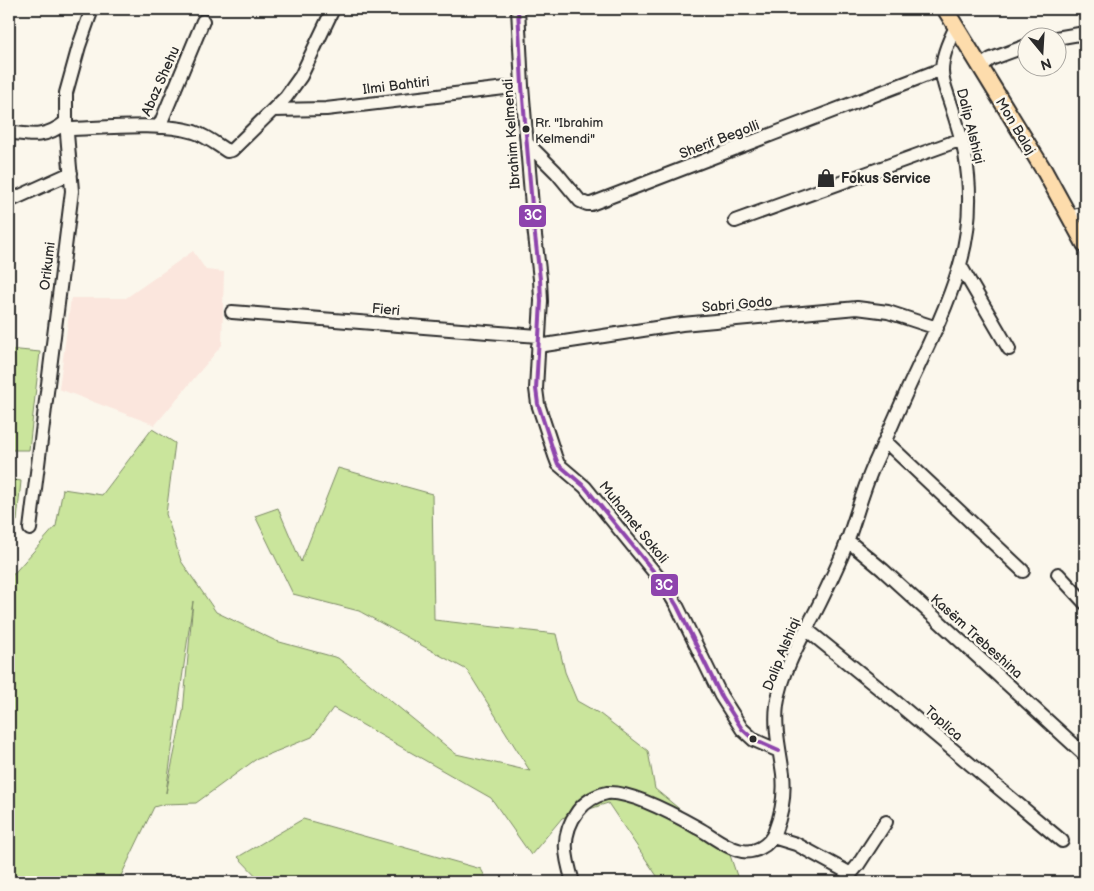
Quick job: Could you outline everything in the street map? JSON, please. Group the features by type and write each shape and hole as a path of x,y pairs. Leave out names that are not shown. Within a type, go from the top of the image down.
{"main road":[{"name":"Mon Balaj","path":"945,9 981,66 1085,245"}],"street":[{"name":"Orikumi","path":"30,529 41,429 70,212 71,173 66,93 78,46 92,9"},
{"path":"159,127 194,132 203,135 227,151 232,150 286,97 301,76 334,9"},
{"name":"Ibrahim Kelmendi","path":"518,9 522,86 540,279 541,301 538,341"},
{"name":"Abaz Shehu","path":"67,126 159,127 203,21"},
{"name":"Dalip Alshiqi","path":"773,837 780,818 783,799 783,775 778,751 777,708 781,688 806,629 840,559 867,483 937,328 966,244 970,201 969,180 962,140 943,80 942,69 948,41 956,27"},
{"path":"1066,36 1085,33"},
{"path":"981,66 991,59 1016,50"},
{"name":"Sherif Begolli","path":"528,143 580,201 592,204 942,69"},
{"name":"Ilmi Bahtiri","path":"273,110 326,109 522,86"},
{"path":"9,132 38,135 67,126"},
{"path":"734,221 962,140"},
{"path":"9,201 71,173"},
{"path":"1070,218 1085,213"},
{"path":"960,265 1009,349"},
{"name":"Sabri Godo","path":"538,341 682,324 856,308 888,312 937,328"},
{"name":"Fieri","path":"232,312 538,341"},
{"name":"Muhamet Sokoli","path":"538,341 536,389 538,404 558,464 585,487 664,583 721,696 742,729 754,740 778,751"},
{"path":"885,441 1023,571"},
{"name":"Kasëm Trebeshina","path":"847,540 1085,755"},
{"path":"1058,574 1085,603"},
{"name":"Toplica","path":"806,629 1062,841"},
{"path":"573,882 566,857 565,841 578,811 598,795 610,793 648,803 690,823 736,850 747,852 756,850 773,837 796,844 847,878 858,865 886,822"}],"shaded area":[{"path":"193,251 206,270 224,272 222,345 155,425 59,389 71,298 126,298"}],"green space":[{"path":"9,349 40,352 29,450 9,450"},
{"path":"152,429 175,443 166,514 181,561 216,612 276,641 338,658 456,754 530,771 467,670 359,611 293,594 255,516 278,508 301,562 338,468 432,494 434,620 556,634 565,672 577,701 600,714 648,751 655,789 728,849 739,882 661,882 608,803 562,818 531,855 491,798 333,708 312,737 255,760 196,803 164,804 154,807 118,882 9,882 9,579 56,526 63,489 102,495","holes":["193,601 183,712 166,793"]},
{"path":"9,479 21,481 17,521 9,520"},
{"path":"303,819 481,869 488,882 262,882 238,857"}],"transit line":[{"name":"3C","path":"518,9 522,86 540,279 541,301 536,389 538,404 555,456 558,464 585,487 663,583 677,606 721,696 742,729 754,740 779,751"}],"place":[{"name":"Rr. \"Ibrahim Kelmendi\"","path":"526,129"},
{"name":"Fokus Service","path":"826,178"}]}
